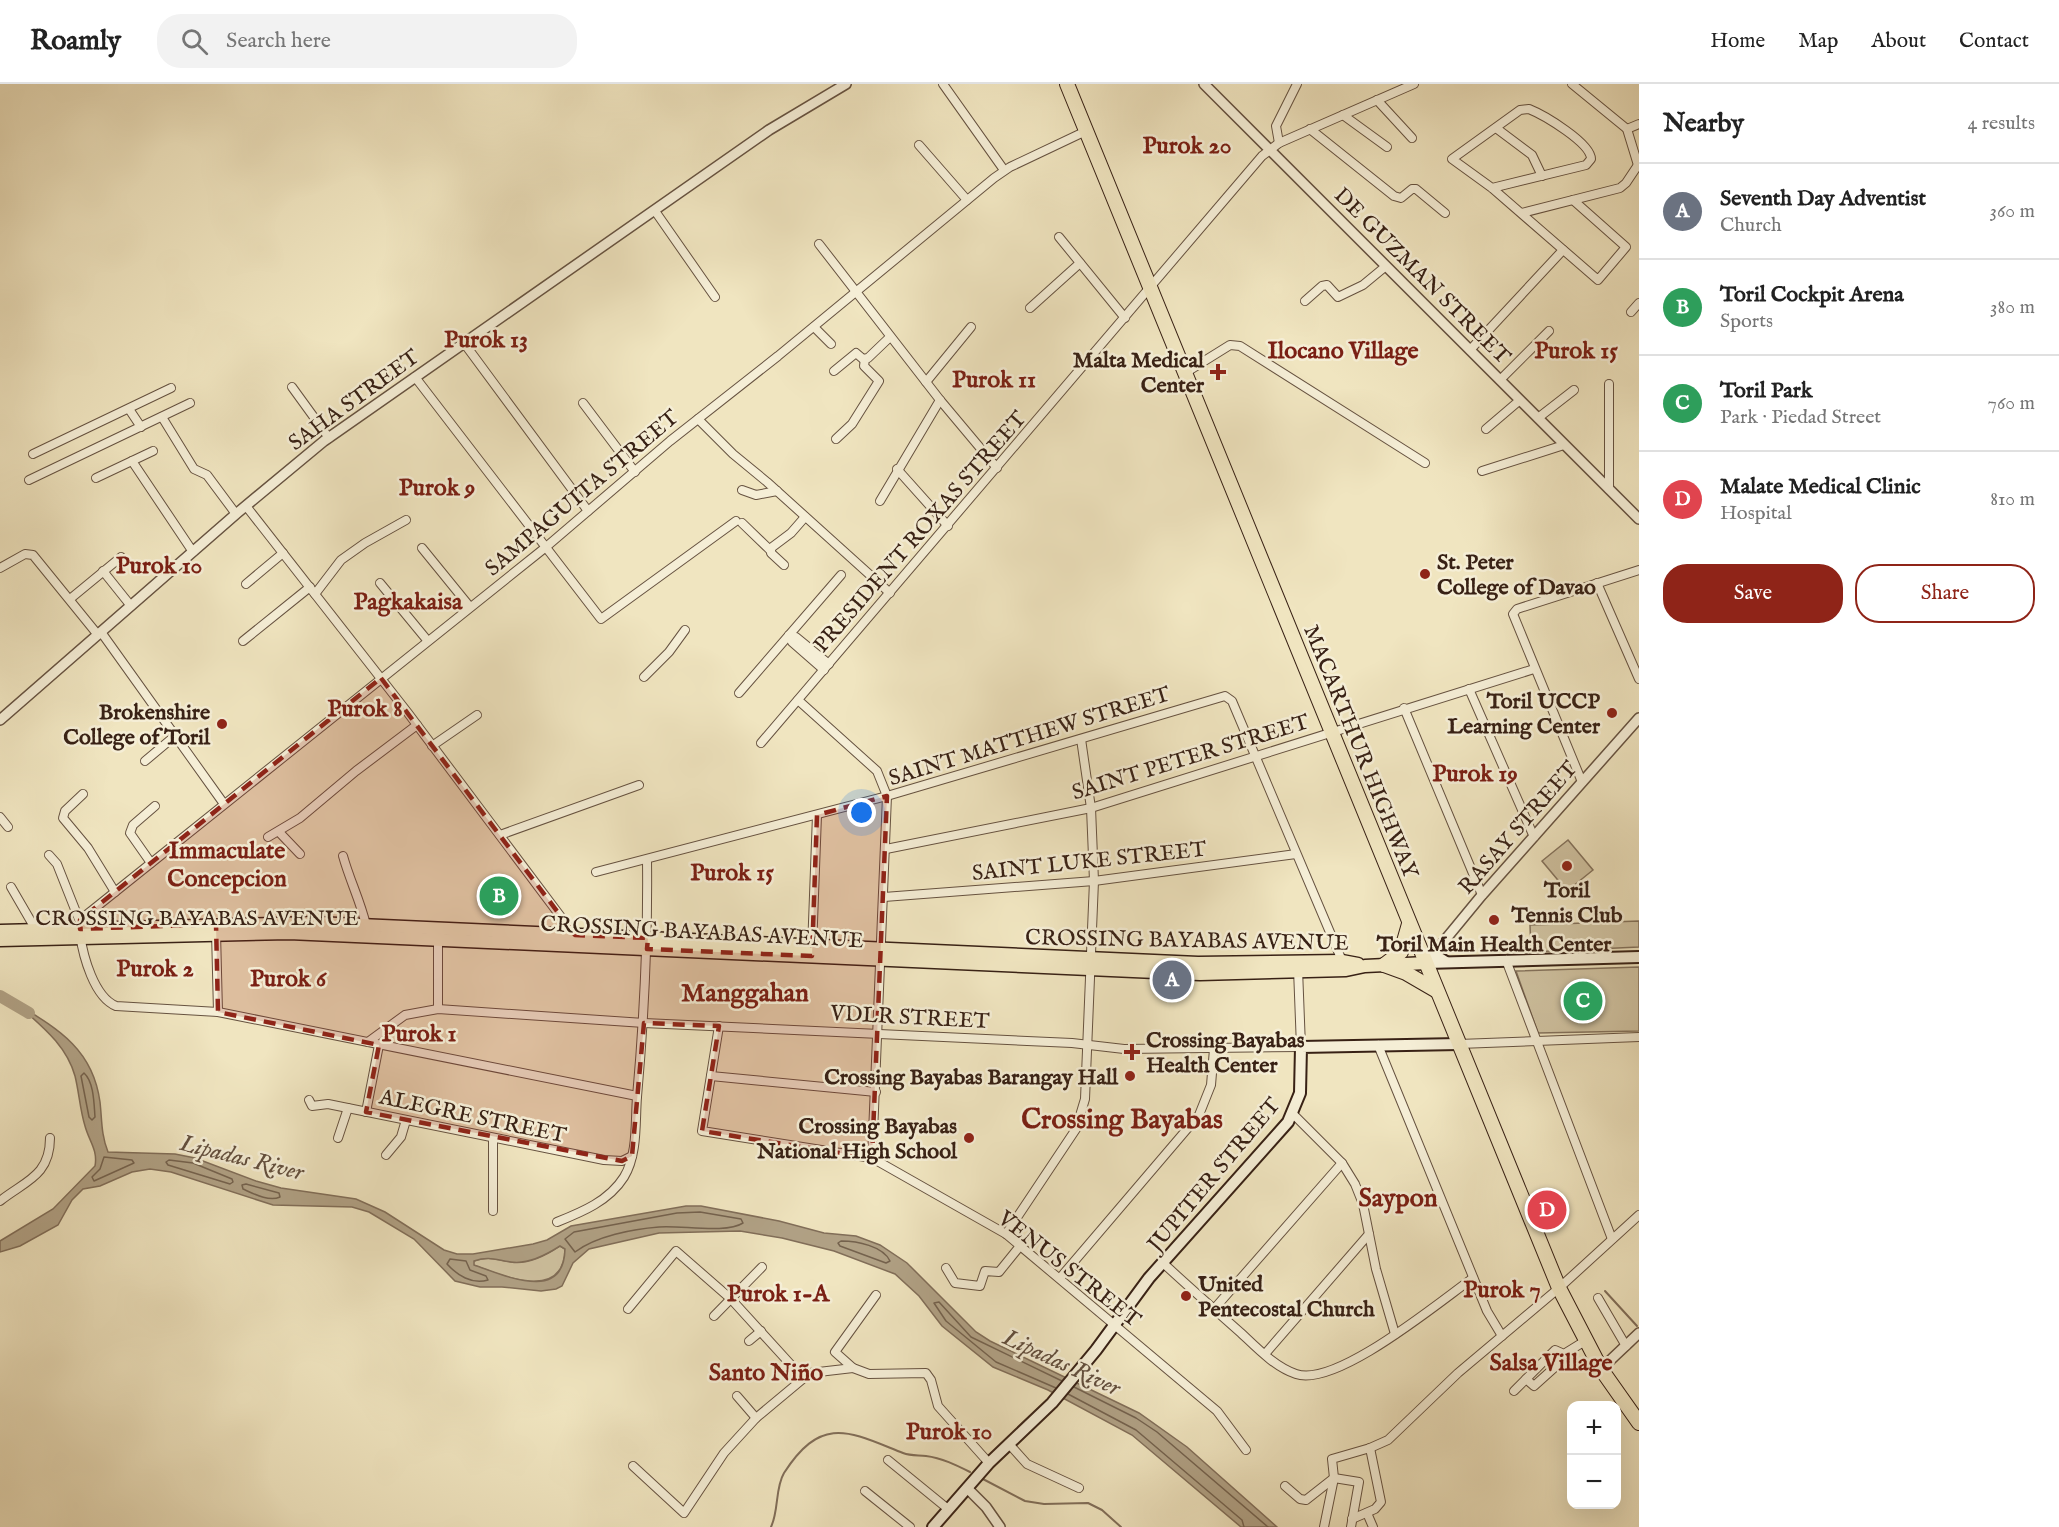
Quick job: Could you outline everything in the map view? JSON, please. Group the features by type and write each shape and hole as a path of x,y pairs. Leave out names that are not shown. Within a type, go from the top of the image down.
{"highway":[{"name":"MACARTHUR HIGHWAY","path":"1067,84 1559,1288 1600,1369 1639,1423"},
{"path":"1384,965 1401,952 1409,922"},
{"path":"1384,965 1417,978 1437,991"}],"main road":[{"name":"CROSSING BAYABAS AVENUE","path":"216,929 290,922 366,925 438,934"},
{"name":"CROSSING BAYABAS AVENUE","path":"0,940 80,929"},
{"name":"CROSSING BAYABAS AVENUE","path":"0,931 216,929 289,933 438,934 1092,964 1200,974 1298,967 1426,963"},
{"path":"1437,949 1438,957 1446,962"},
{"path":"1426,963 1639,957"},
{"name":"VDLR STREET","path":"1301,1047 1459,1044"},
{"name":"JUPITER STREET","path":"933,1527 989,1463 1052,1403 1163,1263 1293,1114 1300,1093 1301,1047"}],"street":[{"name":"SAHA STREET","path":"0,720 236,514 329,438 776,125 846,84"},
{"path":"943,84 1004,170"},
{"name":"DE GUZMAN STREET","path":"1204,84 1639,519"},
{"path":"1279,143 1276,126 1297,84"},
{"name":"PRESIDENT ROXAS STREET","path":"761,743 1269,149 1414,84"},
{"path":"1522,213 1623,186 1639,165 1627,129 1572,84"},
{"path":"1377,100 1412,138"},
{"path":"1492,188 1586,165 1591,155 1579,140 1533,110 1526,109 1452,159 1492,188 1598,280 1626,247 1573,200"},
{"path":"1343,115 1388,147"},
{"path":"1627,129 1639,124"},
{"path":"1496,128 1532,155 1542,176"},
{"path":"1310,129 1394,196 1401,198 1412,189 1416,189 1445,213"},
{"name":"SAMPAGUITA STREET","path":"80,929 115,892 546,547 698,419 855,294 1004,170 1086,130"},
{"path":"919,145 966,201"},
{"path":"655,211 715,297"},
{"path":"1059,237 1125,318"},
{"path":"819,244 855,294 997,468"},
{"path":"1470,350 1563,250"},
{"path":"1030,308 1080,263"},
{"path":"1305,301 1322,286 1328,285 1338,297 1363,285 1386,266"},
{"path":"1631,312 1639,303"},
{"path":"814,327 831,344"},
{"path":"926,382 971,327"},
{"path":"1500,380 1549,331"},
{"path":"836,439 852,424 879,381 864,366 865,359 890,337"},
{"path":"464,343 588,511"},
{"path":"1185,373 1230,345 1240,346 1425,464"},
{"path":"834,371 856,353 865,359"},
{"path":"415,377 601,619 739,522 784,565"},
{"path":"1609,384 1609,489"},
{"path":"292,387 329,438"},
{"path":"33,454 171,388"},
{"path":"1538,418 1574,390"},
{"path":"880,501 940,400"},
{"path":"1486,429 1520,400"},
{"path":"28,480 190,403"},
{"path":"583,403 634,472"},
{"path":"129,409 141,427"},
{"path":"162,417 194,469 207,475 236,514"},
{"path":"698,419 721,444 890,593"},
{"path":"1482,471 1564,445"},
{"path":"96,478 153,451"},
{"path":"132,461 193,552"},
{"path":"897,469 948,526"},
{"path":"742,490 756,495 777,491"},
{"path":"246,506 417,725 578,940"},
{"path":"770,550 805,518"},
{"path":"243,640 313,591 341,560 365,543 406,520"},
{"path":"422,548 470,607"},
{"path":"246,584 283,553"},
{"path":"0,568 29,554 36,558 100,633 224,804"},
{"path":"70,599 121,557"},
{"path":"1582,782 1534,669 1513,612 1639,570"},
{"path":"103,571 131,606"},
{"path":"739,693 841,575"},
{"path":"380,583 428,640"},
{"path":"1598,583 1639,679"},
{"path":"644,677 669,652 685,630"},
{"path":"789,635 796,637 826,667"},
{"name":"SAINT PETER STREET","path":"886,849 1091,808 1534,669"},
{"path":"1468,689 1534,837"},
{"name":"SAINT MATTHEW STREET","path":"596,872 887,796 1221,696 1228,696 1257,756"},
{"path":"798,700 878,771 887,796 872,1158"},
{"path":"1404,708 1482,895"},
{"path":"432,746 477,715"},
{"name":"RASAY STREET","path":"1426,963 1482,895 1639,718"},
{"path":"268,837 279,832 417,725"},
{"path":"145,761 176,735"},
{"path":"1006,1234 1076,1129 1085,1099 1089,1046 1094,881 1091,808 1081,739"},
{"path":"1257,756 1344,966"},
{"path":"500,835 639,785"},
{"path":"83,794 65,811 63,818 88,848 115,892"},
{"path":"151,863 130,833 133,825 155,806"},
{"path":"812,951 817,815"},
{"path":"0,817 8,827"},
{"path":"279,832 300,854"},
{"name":"SAINT LUKE STREET","path":"884,897 1094,881 1296,854"},
{"path":"49,855 57,864 97,987 110,1003 130,1007 218,1012 638,1096"},
{"path":"343,856 350,882 359,895 366,925"},
{"path":"557,1222 592,1207 609,1193 623,1178 632,1156 644,1023 648,944 647,860"},
{"path":"11,887 36,930"},
{"path":"216,929 218,1012"},
{"path":"438,934 438,1009"},
{"path":"1506,960 1612,1239"},
{"name":"JUPITER STREET","path":"1298,967 1301,1047"},
{"name":"VDLR STREET","path":"369,1042 405,1015 438,1009 644,1023 1124,1049 1301,1047"},
{"path":"719,1026 711,1076 876,1092"},
{"path":"1459,1044 1639,1037"},
{"path":"366,1112 379,1045"},
{"path":"1378,1045 1487,1311 1502,1336"},
{"path":"1060,1278 1199,1115 1211,1085 1215,1049"},
{"name":"VENUS STREET","path":"711,1076 702,1131 872,1158 1006,1234 1217,1411 1246,1450"},
{"name":"ALEGRE STREET","path":"309,1100 312,1106 328,1104 611,1161 632,1156"},
{"path":"338,1138 348,1108"},
{"path":"1293,1114 1342,1163 1360,1194 1376,1269 1395,1334"},
{"path":"386,1155 401,1137 406,1120"},
{"path":"0,1202 34,1178 47,1160 50,1138"},
{"path":"493,1138 493,1211"},
{"path":"1214,1309 1342,1163"},
{"path":"1324,1527 1334,1478 1332,1459 1371,1448 1396,1433 1458,1373 1559,1288 1638,1217"},
{"path":"1265,1354 1369,1234"},
{"path":"946,1268 955,1282 980,1286 985,1271 999,1272 1020,1246"},
{"path":"628,1309 676,1251 731,1299 804,1378"},
{"path":"1163,1263 1265,1354 1298,1375 1316,1376 1348,1363 1395,1334 1473,1278"},
{"path":"714,1316 762,1267"},
{"path":"853,1368 835,1352 876,1295"},
{"path":"1598,1298 1626,1346"},
{"path":"749,1341 761,1331"},
{"path":"1600,1369 1639,1333"},
{"path":"1514,1391 1526,1379 1534,1386 1564,1359 1564,1354 1585,1341"},
{"path":"633,1466 684,1513 724,1453 756,1418 804,1378 817,1371 853,1368 878,1375 926,1373 931,1380 938,1406 989,1463"},
{"path":"737,1396 756,1418"},
{"path":"1010,1444 1028,1464 1080,1488"},
{"path":"1351,1523 1379,1506 1382,1498 1371,1448"},
{"path":"888,1460 948,1509"},
{"path":"1285,1485 1300,1498 1306,1500 1334,1478 1359,1482 1351,1523"},
{"path":"967,1488 986,1507 999,1527"},
{"path":"865,1491 910,1527"},
{"path":"1367,1514 1373,1527"}],"highlighted area":[{"path":"381,678 575,935 648,938 647,949 812,956 817,815 887,796 872,1158 702,1131 719,1026 644,1023 632,1156 622,1161 366,1112 379,1045 218,1012 216,924 80,929 80,920"}],"shaded area":[{"name":"Toril Tennis Club","path":"1568,840 1593,870 1567,891 1542,861"},
{"path":"1639,921 1639,947 1531,952 1530,925"},
{"path":"1639,967 1639,1031 1538,1033 1516,971"},
{"path":"560,1246 565,1249 562,1265 554,1275 543,1280 515,1279 473,1265 474,1261 485,1258 511,1262 531,1260"}],"water":[{"path":"17,1004 59,1032 81,1054 90,1068 100,1102 103,1133 108,1152 175,1154 195,1158 281,1188 356,1199 385,1212 444,1250 457,1254 473,1254 533,1244 547,1240 571,1226 686,1206 701,1206 779,1221 824,1233 856,1236 880,1245 907,1263 976,1332 990,1341 1139,1413 1187,1447 1277,1527 1241,1527 1132,1435 1048,1390 993,1367 942,1326 919,1296 895,1274 834,1251 782,1238 740,1231 659,1233 589,1249 573,1263 562,1286 556,1289 541,1291 480,1287 455,1281 414,1239 369,1212 352,1207 273,1205 171,1172 150,1169 132,1172 100,1186 83,1189 72,1200 58,1225 20,1246 0,1252 0,1241 53,1209 95,1166 96,1160 83,1120 71,1065 59,1045","holes":["560,1246 565,1249 562,1266 555,1276 544,1281 516,1279 474,1265 474,1261 484,1259 517,1263 530,1261"]}],"waterway":[{"name":"Lipadas River","path":"0,996 29,1013"},
{"path":"1605,1291 1637,1326"},
{"path":"771,1527 779,1485 784,1473 798,1454 811,1442 824,1435 838,1433 852,1435 906,1454 943,1460 970,1472"},
{"path":"981,1478 1025,1501 1044,1504 1088,1503 1102,1510 1121,1527"}],"place":[{"name":"Malta Medical Center","path":"1218,372"},
{"name":"St. Peter College of Davao","path":"1425,574"},
{"name":"Toril UCCP Learning Center","path":"1612,713"},
{"name":"Brokenshire College of Toril","path":"222,724"},
{"name":"Toril Tennis Club","path":"1567,866"},
{"name":"Toril Cockpit Arena","path":"499,896"},
{"name":"Toril Main Health Center","path":"1494,920"},
{"name":"Seventh Day Adventist","path":"1172,980"},
{"name":"Toril Park","path":"1583,1001"},
{"name":"Crossing Bayabas Health Center","path":"1132,1052"},
{"name":"Crossing Bayabas Barangay Hall","path":"1130,1076"},
{"name":"Crossing Bayabas National High School","path":"969,1138"},
{"name":"Malate Medical Clinic","path":"1547,1210"},
{"name":"United Pentecostal Church","path":"1186,1296"}],"district":[{"name":"Purok 20","path":"1187,145"},
{"name":"Purok 13","path":"486,339"},
{"name":"Ilocano Village","path":"1343,350"},
{"name":"Purok 15","path":"1576,350"},
{"name":"Purok 11","path":"994,379"},
{"name":"Purok 9","path":"437,487"},
{"name":"Purok 10","path":"159,565"},
{"name":"Pagkakaisa","path":"408,601"},
{"name":"Purok 8","path":"365,708"},
{"name":"Purok 19","path":"1475,773"},
{"name":"Immaculate Concepcion","path":"227,864"},
{"name":"Purok 15","path":"732,872"},
{"name":"Purok 2","path":"155,968"},
{"name":"Purok 6","path":"288,978"},
{"name":"Manggahan","path":"745,992"},
{"name":"Purok 1","path":"419,1033"},
{"name":"Crossing Bayabas","path":"1122,1118"},
{"name":"Saypon","path":"1398,1197"},
{"name":"Purok 7","path":"1502,1289"},
{"name":"Purok 1-A","path":"778,1293"},
{"name":"Salsa Village","path":"1551,1362"},
{"name":"Santo Niño","path":"766,1372"},
{"name":"Purok 10","path":"949,1431"}]}
